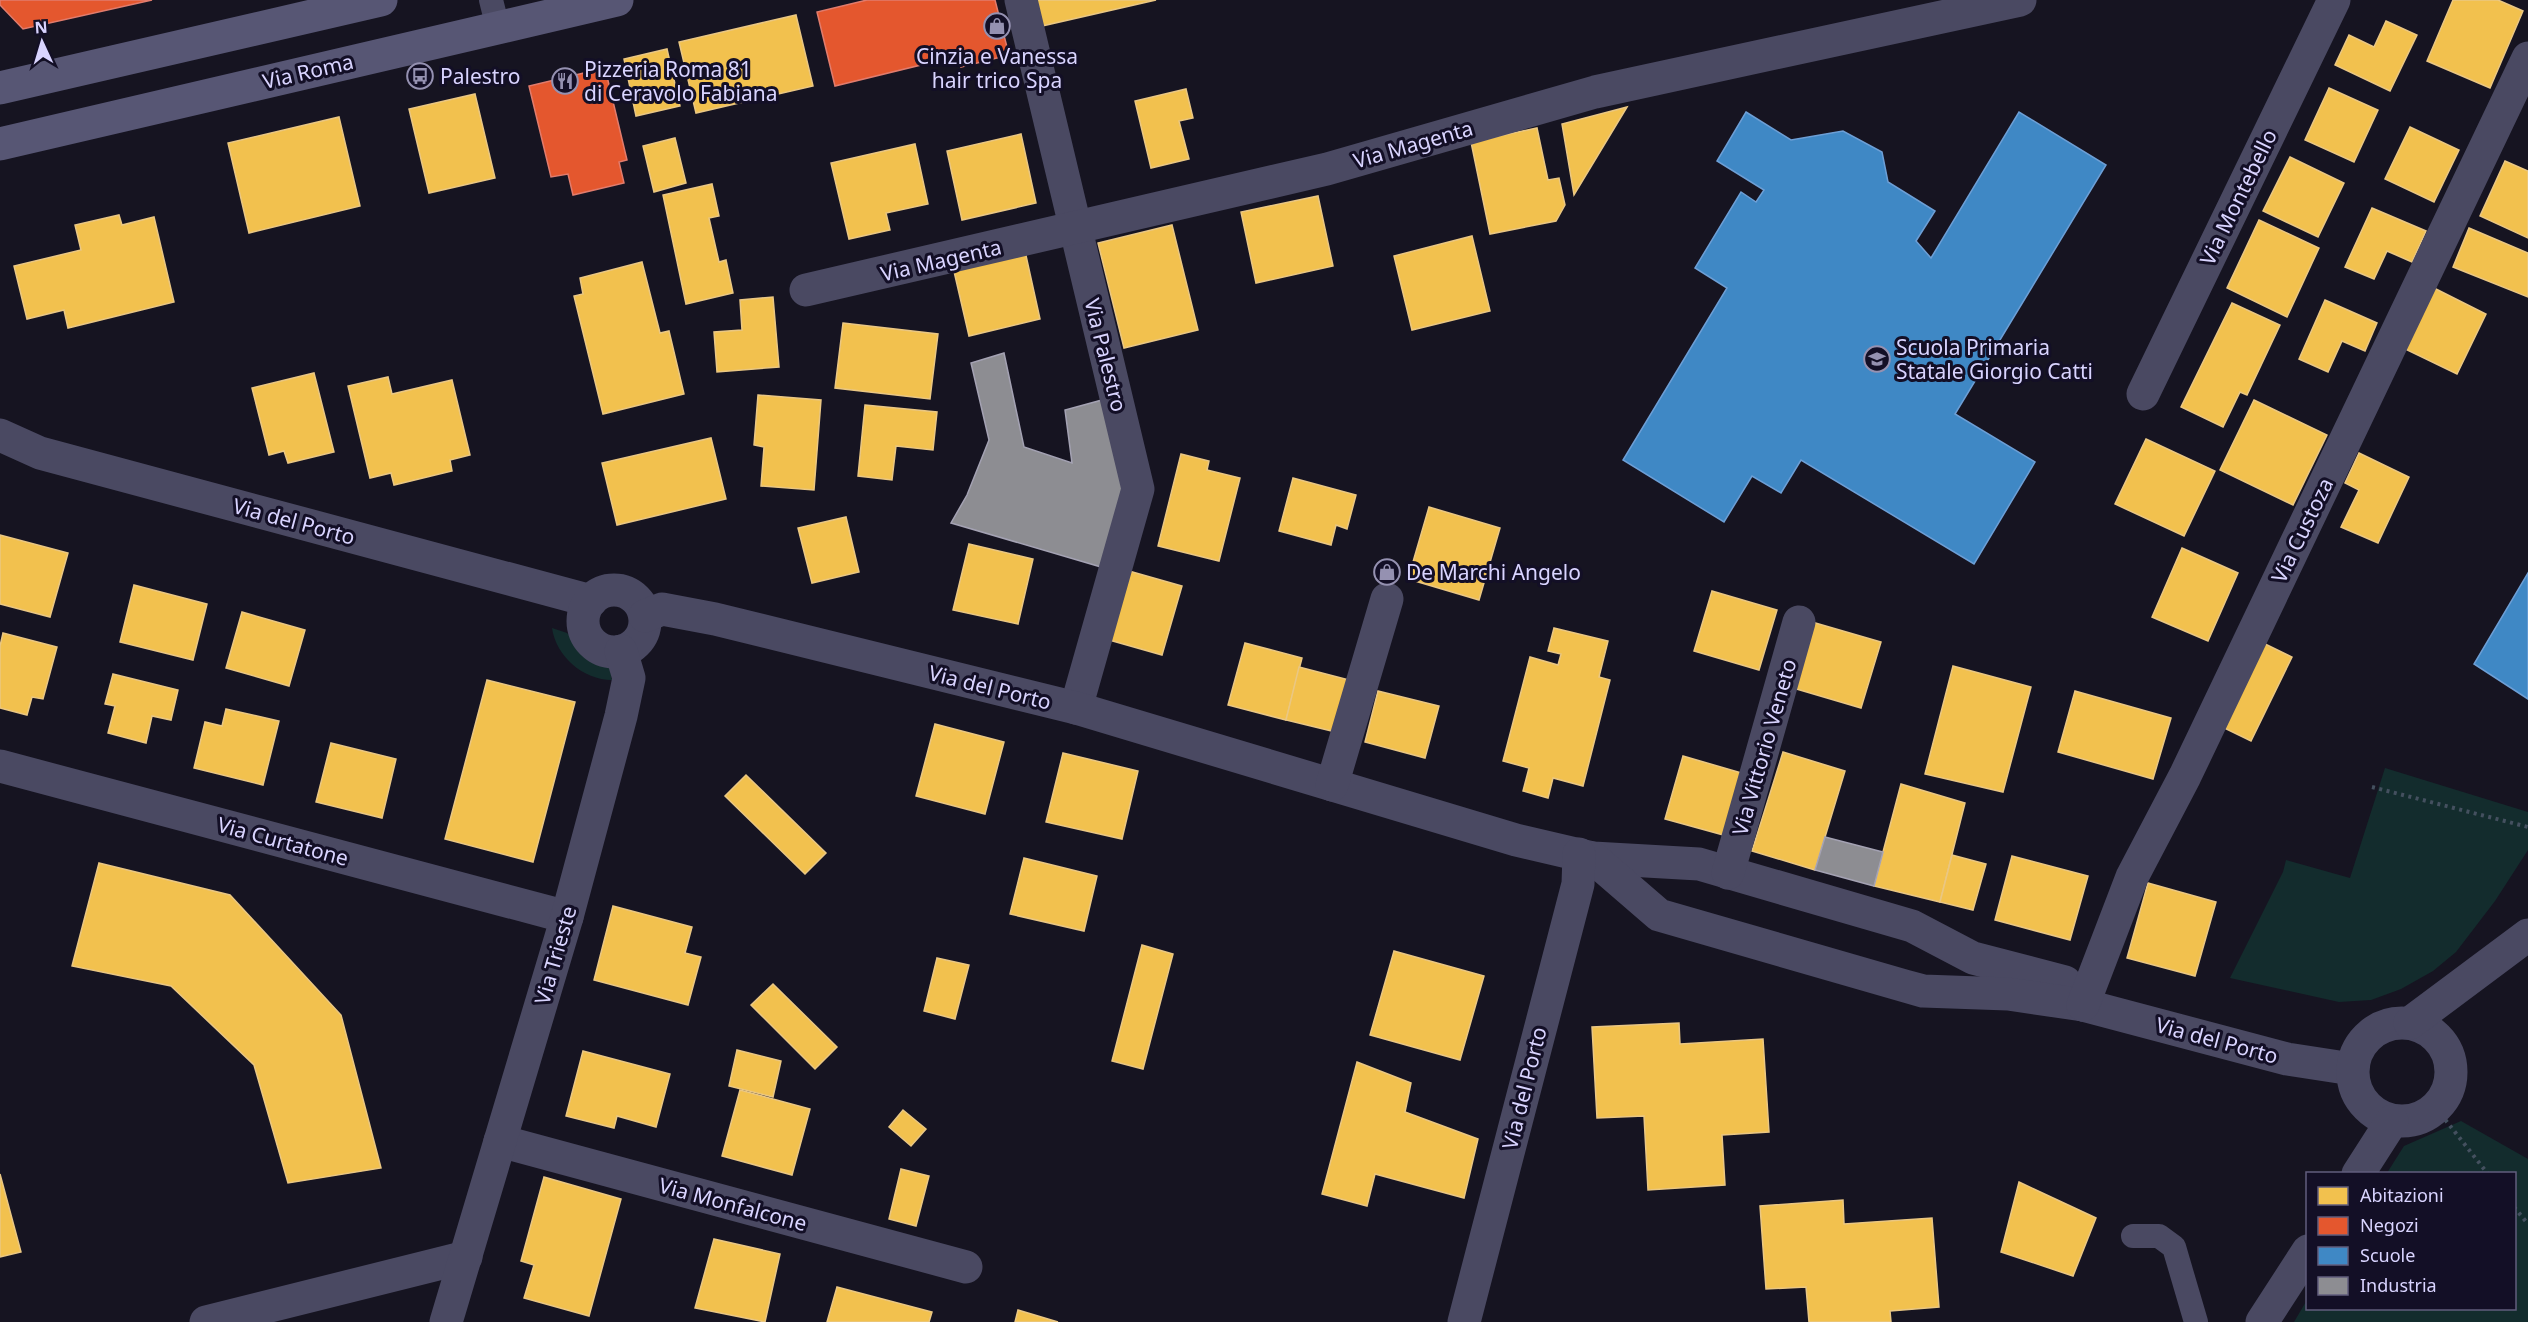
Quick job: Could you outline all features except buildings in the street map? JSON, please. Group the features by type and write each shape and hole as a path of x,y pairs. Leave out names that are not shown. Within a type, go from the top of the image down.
{"main road":[{"path":"0,88 157,40 381,0"},
{"name":"Via Roma","path":"0,144 494,14 616,0"}],"street":[{"name":"Via Palestro","path":"1021,0 1138,489 1076,708"},
{"name":"Via Magenta","path":"806,290 1075,230 1327,169 1595,92 2020,0"},
{"name":"Via Montebello","path":"2143,394 2328,2"},
{"name":"Via Custoza","path":"2083,1005 2132,878 2190,765 2528,58"},
{"name":"Via del Porto","path":"0,435 40,453 591,601"},
{"path":"610,590 623,591 633,596 641,604 645,616 642,636 633,645 621,651 608,651 596,646 588,636 584,619 591,601 599,594 610,590"},
{"path":"1332,785 1387,599"},
{"name":"Via del Porto","path":"645,616 662,609 715,619 1076,708 1516,840 1586,856 1713,869 1912,926 1973,958 2065,982 2083,1005"},
{"name":"Via Vittorio Veneto","path":"1713,869 1800,622"},
{"name":"Via Trieste","path":"446,1322 567,917 621,716 629,678 621,651"},
{"name":"Via Curtatone","path":"0,766 567,917"},
{"name":"Via del Porto","path":"1586,856 1659,915 1905,986 1923,991 2008,994 2083,1005 2288,1059 2352,1069"},
{"name":"Via del Porto","path":"1464,1322 1586,856"},
{"path":"1675,920 1665,893 1671,874 1713,869"},
{"path":"1905,986 1937,972 1943,953 1927,934"},
{"path":"2410,1023 2528,935"},
{"path":"2394,1023 2410,1023 2425,1028 2446,1050 2451,1065 2451,1081 2446,1095 2436,1108 2423,1117 2408,1121 2392,1121 2378,1116 2362,1102 2353,1083 2352,1069 2356,1053 2364,1039 2378,1028 2394,1023"},
{"path":"2359,1172 2392,1121"},
{"name":"Via Monfalcone","path":"501,1141 966,1267"},
{"path":"2262,1322 2306,1253"},
{"path":"206,1322 466,1257"}],"lane":[{"path":"2133,1236 2159,1236 2174,1247 2196,1322"}],"path":[{"path":"2372,787 2528,827"},
{"path":"2436,1108 2487,1172"},
{"path":"2516,1209 2528,1224"}],"green space":[{"path":"552,628 567,633 589,657 609,664 612,680 601,679 581,671 565,657"},
{"path":"2385,768 2528,812 2528,850 2495,901 2456,952 2433,971 2401,989 2371,1000 2339,1002 2230,978 2283,872 2286,860 2350,878"},
{"path":"2461,1121 2528,1159 2528,1322 2294,1322 2306,1302 2306,1310 2516,1310 2516,1172 2388,1172 2404,1146"}],"place":[{"name":"Cinzia e Vanessa hair trico Spa","path":"997,26"},
{"name":"Palestro","path":"420,76"},
{"name":"Pizzeria Roma 81 di Ceravolo Fabiana","path":"565,81"},
{"name":"Scuola Primaria Statale Giorgio Catti","path":"1877,359"},
{"name":"De Marchi Angelo","path":"1387,572"}]}
